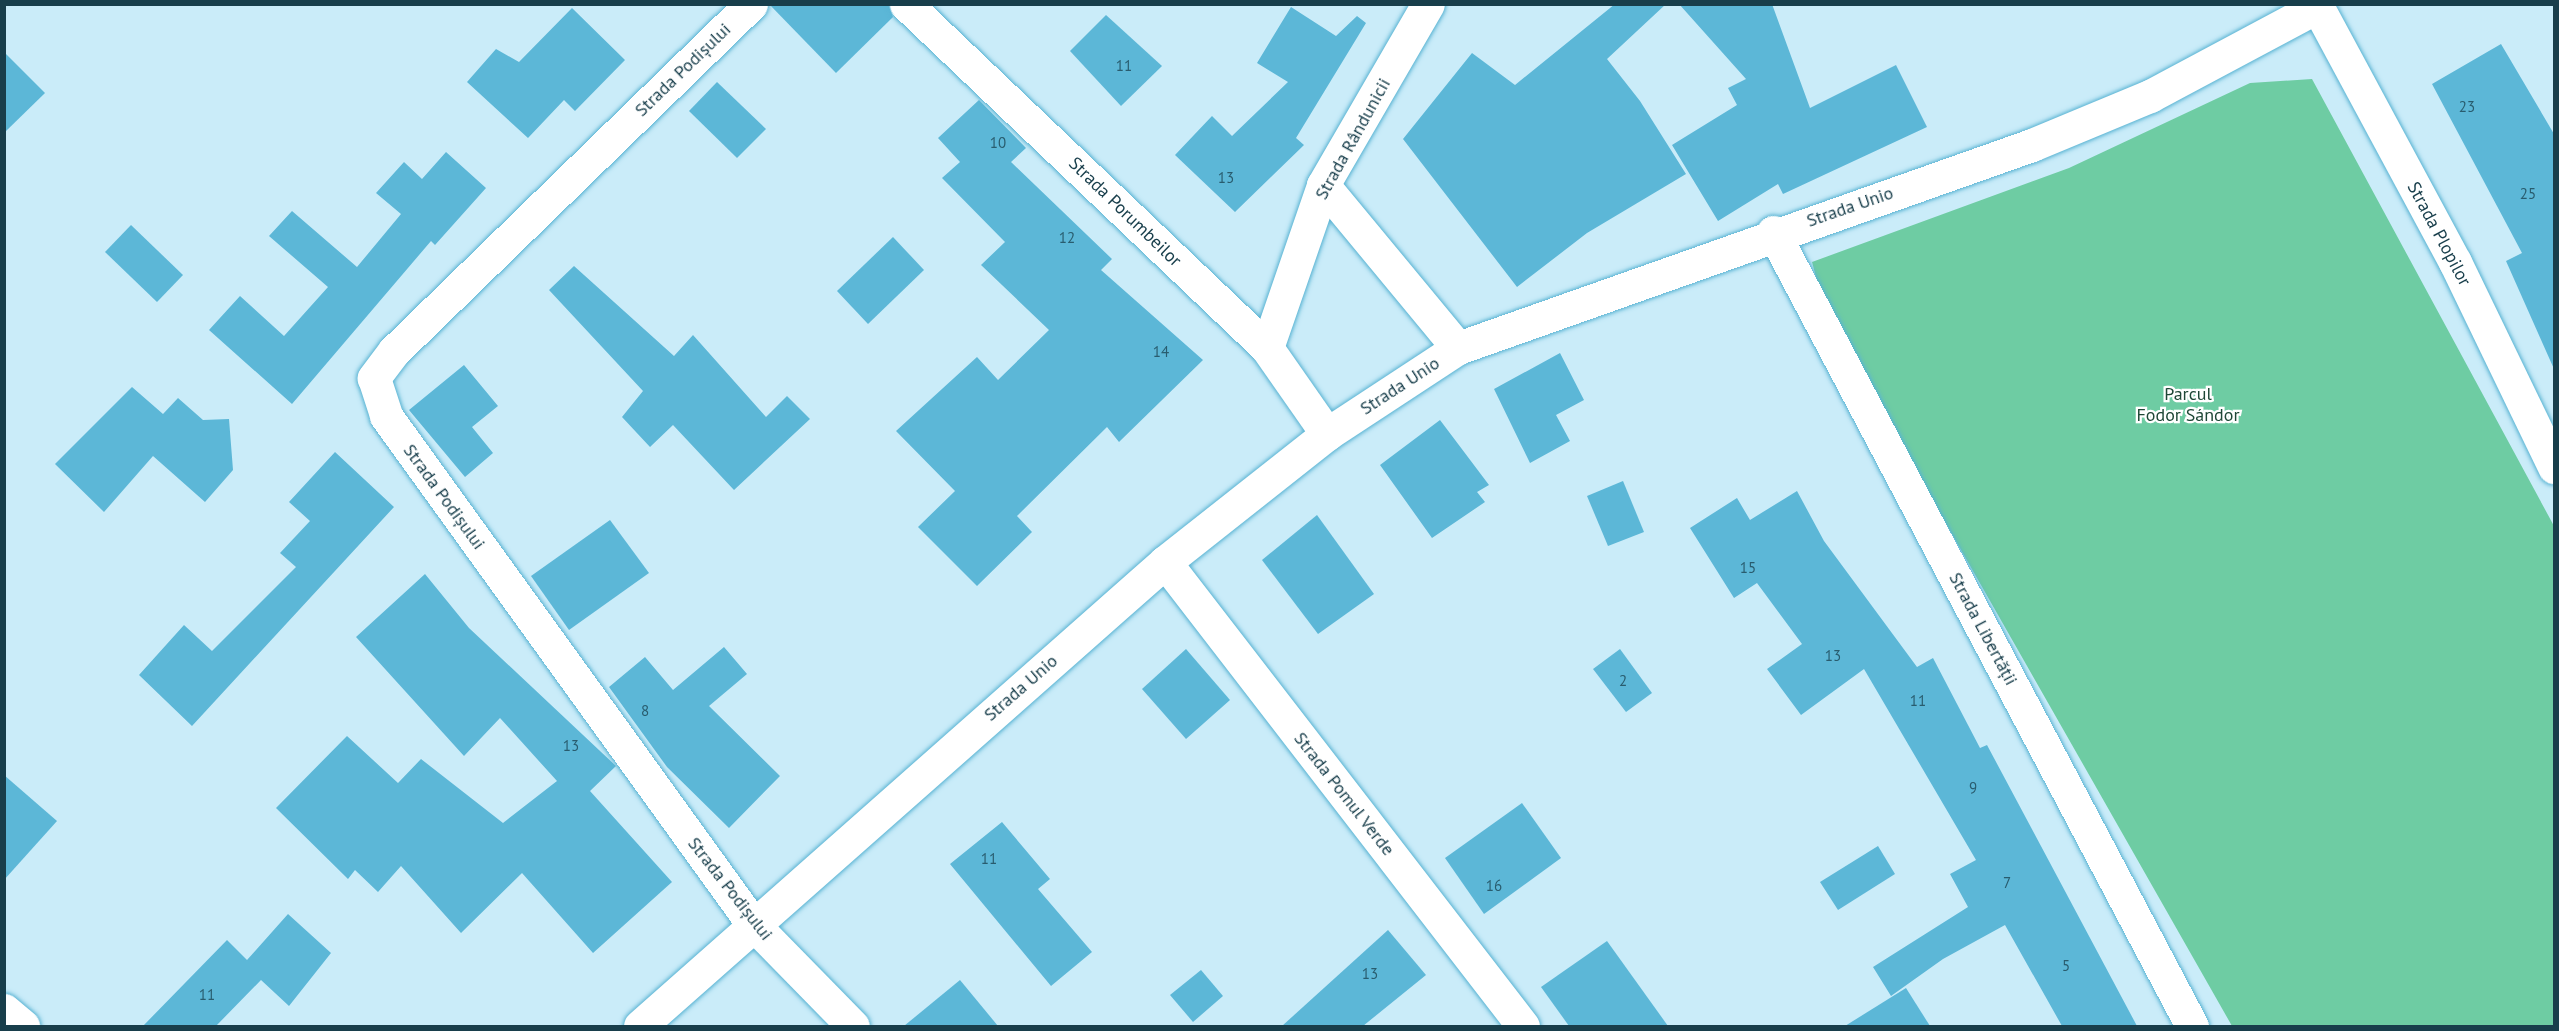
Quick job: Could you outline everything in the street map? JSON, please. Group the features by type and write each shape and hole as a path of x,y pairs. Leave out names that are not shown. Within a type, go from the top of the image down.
{"street":[{"name":"Strada Podișului","path":"751,4 394,351 374,378 386,416 752,923 853,1026"},
{"name":"Strada Porumbeilor","path":"906,4 1267,348 1327,434"},
{"name":"Strada Rândunicii","path":"1267,348 1323,185 1428,4"},
{"name":"Strada Unio","path":"640,1026 752,923 1165,562 1327,434 1458,348 1773,232 2032,145 2150,96 2317,6"},
{"name":"Strada Plopilor","path":"2317,6 2455,262 2554,467"},
{"path":"1323,185 1458,348"},
{"name":"Strada Libertății","path":"1773,232 2192,1026"},
{"name":"Strada Pomul Verde","path":"1165,562 1523,1026"},
{"path":"4,1010 23,1026"}],"green space":[{"name":"Parcul Fodor Sándor","path":"2312,79 2554,526 2554,1026 2232,1026 1825,311 1812,262 2069,168 2250,83"}],"building":[{"path":"769,4 888,4 893,17 836,73"},
{"path":"1615,4 1666,4 1607,59 1640,101 1686,174 1587,233 1517,287 1403,139 1472,53 1515,85"},
{"path":"1679,4 1772,4 1810,108 1896,65 1927,127 1783,194 1778,184 1718,221 1672,145 1737,105 1728,88 1746,79"},
{"path":"1291,7 1336,36 1357,16 1366,23 1296,138 1304,145 1235,212 1175,155 1212,116 1232,136 1288,82 1257,63"},
{"path":"572,8 625,60 575,111 564,100 528,138 467,82 496,49 519,62"},
{"path":"1106,15 1162,66 1121,106 1070,51"},
{"path":"2501,44 2554,134 2554,369 2506,261 2522,253 2432,84"},
{"path":"4,52 45,93 4,133"},
{"path":"717,82 766,129 737,158 689,111"},
{"path":"979,100 1026,148 1011,162 1112,259 1101,270 1203,360 1119,442 1107,427 1017,516 1032,532 977,586 918,527 955,491 896,431 977,357 998,380 1049,330 981,265 1005,242 942,178 960,162 938,138"},
{"path":"446,152 486,188 435,245 431,241 292,404 209,330 240,296 284,336 328,287 269,236 292,211 357,267 401,214 376,193 404,162 422,179"},
{"path":"131,225 183,275 157,302 105,252"},
{"path":"893,237 924,270 868,324 837,291"},
{"path":"574,266 674,356 693,335 766,417 787,396 810,419 734,490 673,425 650,447 622,417 643,391 549,290"},
{"path":"1560,353 1584,400 1556,415 1570,441 1530,463 1494,389"},
{"path":"464,365 498,406 472,427 493,453 465,477 409,410"},
{"path":"132,387 163,414 178,398 203,420 229,419 233,470 205,502 153,456 104,512 55,464"},
{"path":"1440,420 1489,485 1477,492 1485,502 1432,538 1380,465"},
{"path":"335,452 394,507 192,726 139,675 184,625 212,651 296,567 280,553 310,521 289,502"},
{"path":"1623,481 1644,532 1608,546 1587,496"},
{"path":"1797,491 1824,541 1917,667 1933,658 1980,748 1987,745 2137,1026 2062,1026 2005,925 1943,959 1891,996 1873,967 1968,907 1950,874 1976,860 1864,669 1801,715 1767,669 1802,644 1757,583 1734,598 1690,528 1737,498 1750,520"},
{"path":"1317,515 1374,594 1318,634 1262,560"},
{"path":"610,520 649,573 569,630 531,576"},
{"path":"425,574 469,628 616,766 590,791 672,882 593,953 522,873 461,933 401,866 378,892 355,870 348,879 276,808 347,736 398,783 421,759 503,823 557,781 500,718 464,756 356,637"},
{"path":"724,647 747,674 709,706 780,776 729,828 667,767 609,687 645,657 673,690"},
{"path":"1186,649 1230,700 1186,739 1142,689"},
{"path":"1620,649 1652,693 1626,712 1593,669"},
{"path":"4,775 57,821 4,880"},
{"path":"1522,803 1561,858 1484,914 1445,858"},
{"path":"1002,822 1050,879 1038,889 1092,952 1051,986 950,864"},
{"path":"1878,846 1895,874 1838,910 1820,882"},
{"path":"288,914 331,953 289,1006 261,980 216,1026 143,1026 227,940 247,960"},
{"path":"1388,930 1426,975 1363,1026 1282,1026"},
{"path":"1607,941 1668,1026 1569,1026 1541,987"},
{"path":"1201,970 1223,996 1193,1022 1170,995"},
{"path":"960,980 998,1026 904,1026"},
{"path":"1906,988 1930,1026 1845,1026"}]}
